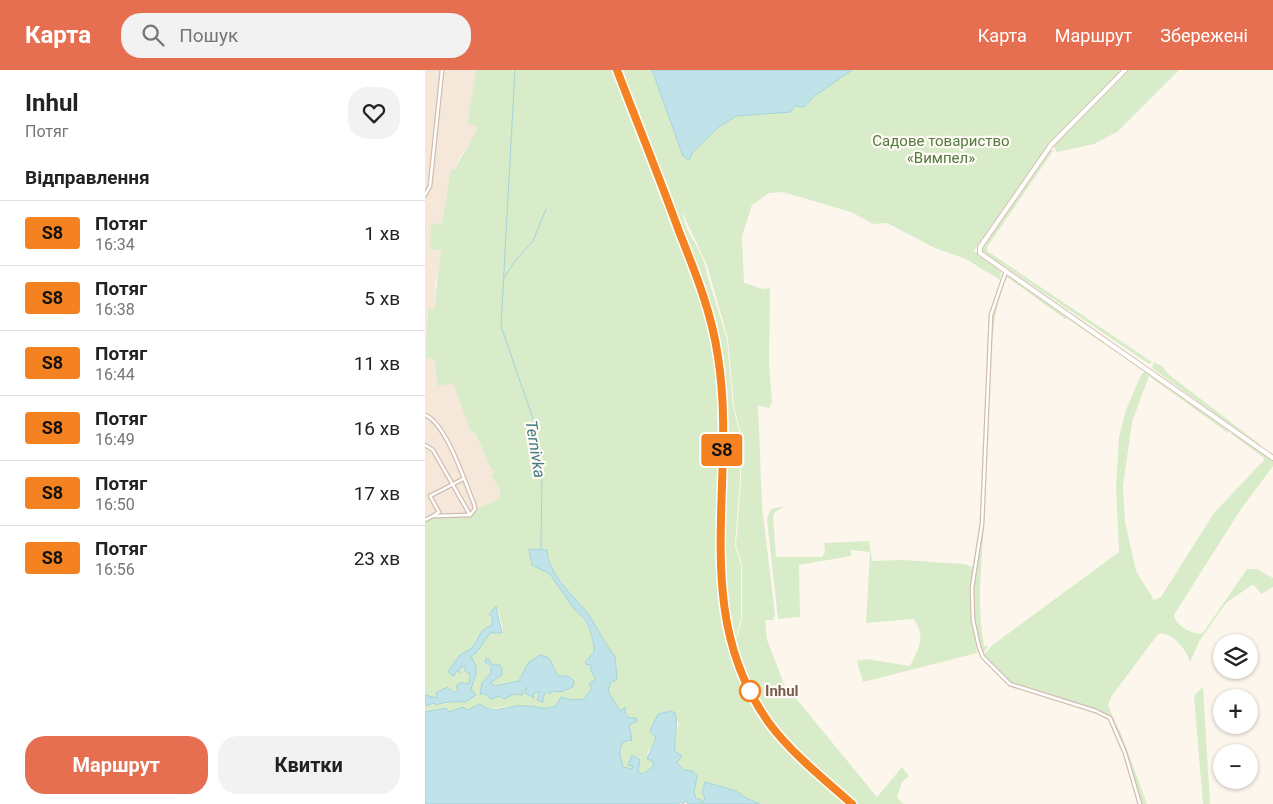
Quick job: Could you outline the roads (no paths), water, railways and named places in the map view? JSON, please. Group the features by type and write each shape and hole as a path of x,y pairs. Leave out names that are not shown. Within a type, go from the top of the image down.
{"street":[{"path":"425,195 431,179 442,70"},
{"path":"1125,70 1051,145 980,247 981,254 1148,368 1273,458"},
{"path":"1006,271 991,315 982,524 972,588 973,620 979,647 983,657 1010,684 1096,711 1110,718 1125,753 1140,804"},
{"path":"425,415 437,424 463,478 475,509 469,515 433,516"},
{"path":"425,445 433,450 469,515"},
{"path":"425,520 439,512 430,496 463,478"}],"water":[{"path":"652,70 852,70 813,97 804,107 794,106 791,112 736,116 719,127 693,152 689,160 683,156"},
{"path":"529,549 547,550 548,559 556,575 589,615 615,656 617,680 611,682 608,691 620,711 625,707 625,712 629,718 636,718 637,721 629,725 632,740 623,742 620,749 623,767 632,769 633,766 628,765 632,755 640,760 638,772 643,774 653,767 653,761 647,759 656,738 650,731 658,714 671,711 675,713 676,718 675,751 682,756 677,763 684,770 693,771 697,776 694,792 696,798 703,801 701,804 688,804 686,801 683,804 680,802 679,804 425,804 425,712 446,708 449,712 463,707 467,710 480,704 491,709 519,706 551,707 556,706 561,697 572,700 584,699 592,688 589,684 596,679 591,671 590,664 587,665 585,662 594,652 593,640 586,622 574,609 550,574 532,565"},
{"path":"496,606 502,633 490,633 476,653 471,656 476,667 476,674 471,689 476,695 465,702 436,705 434,703 426,706 425,695 437,698 436,693 447,687 454,692 458,690 456,686 460,683 469,684 470,674 465,671 465,666 460,668 460,673 457,670 454,676 449,673 449,670 460,655 471,649 483,630 492,625 493,619 489,614"},
{"path":"540,655 549,658 558,676 568,676 574,681 573,687 560,692 552,691 550,694 548,692 544,694 543,702 537,700 539,691 533,694 534,698 525,693 528,687 522,692 523,695 514,694 504,699 499,696 491,699 485,694 480,694 482,683 491,673 490,666 485,662 486,659 489,659 492,665 500,665 502,668 502,675 491,682 494,686 519,681 528,663"},
{"path":"705,782 736,791 760,804 703,804 705,798 702,793"}],"waterway":[{"name":"Ternivka","path":"515,70 501,326 534,422 542,467 541,550"},
{"path":"504,278 515,261 533,241 546,209"}],"railway":[{"path":"617,70 697,279 708,310 715,341 722,402 722,584 728,629 741,672 762,713 771,726 804,761 852,804"}],"train":[{"name":"S8","path":"617,70 711,320 718,356 722,393 721,586 731,644 745,682 770,724 797,755 852,804"}],"place":[{"name":"Inhul","path":"750,691"}],"park label":[{"name":"Садове товариство «Вимпел»","path":"941,150"}]}
